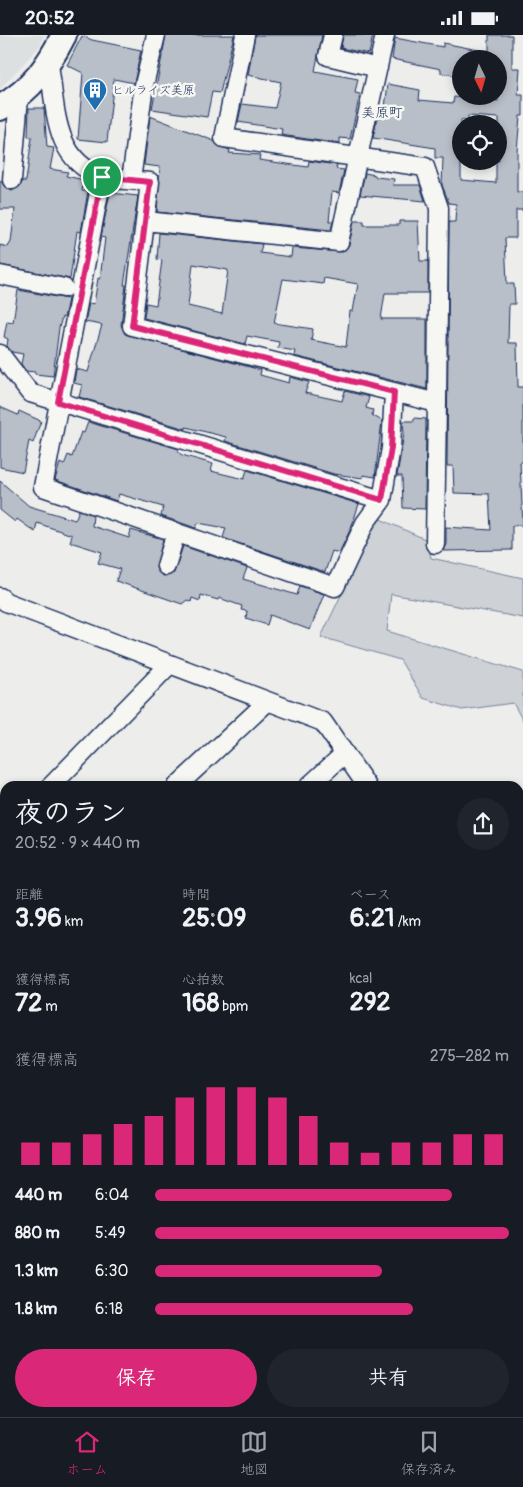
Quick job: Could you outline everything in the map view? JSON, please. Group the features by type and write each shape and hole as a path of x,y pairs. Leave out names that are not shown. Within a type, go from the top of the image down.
{"street":[{"path":"12,180 10,102 48,65 64,35"},
{"path":"131,180 144,85 156,35"},
{"path":"245,35 224,138 425,167 439,207 435,544"},
{"path":"333,35 328,56 378,69"},
{"path":"146,221 339,242 385,35"},
{"path":"48,65 56,122 62,141 80,165 102,177 150,182 132,326 437,403"},
{"path":"102,177 58,402 44,487 335,587 365,523 382,500 391,448 394,392"},
{"path":"0,275 64,288"},
{"path":"0,354 30,393 382,500"},
{"path":"166,566 176,532"},
{"path":"2,602 267,703 323,722 363,781"},
{"path":"57,781 169,665"},
{"path":"182,781 267,703"},
{"path":"314,781 344,754"}],"shaded area":[{"path":"0,35 44,35 40,46 0,89"},
{"path":"378,518 427,540 431,558 523,578 523,618 391,594 387,631 523,672 523,721 513,703 462,710 423,698 400,660 321,637"}],"building":[{"path":"166,35 234,35 220,93 212,92 207,117 152,109"},
{"path":"255,35 322,35 315,71 358,79 355,93 360,94 350,139 340,138 340,144 281,135 282,129 238,122 242,104 275,108 281,82 248,75"},
{"path":"343,35 373,35 369,54 341,48"},
{"path":"489,35 512,35 512,68 520,68 518,95 523,95 523,116 520,116 517,151 517,192 523,192 523,210 516,210 516,238 505,238 507,284 514,284 515,304 509,304 508,343 517,343 518,387 523,387 523,462 520,462 523,525 512,526 512,550 443,551 446,544 446,527 491,530 489,494 454,493 453,466 447,466 449,222 455,222 456,204 449,203 442,185 443,158 435,158 435,148 373,138 378,114 384,115 388,84 420,90 419,100 452,103 452,105 508,105 508,50 489,50"},
{"path":"82,36 92,40 141,50 134,83 114,79 107,142 78,139 83,73 67,65"},
{"path":"395,38 443,47 443,43 479,50 452,50 452,75 441,73 441,69 392,59"},
{"path":"29,108 44,108 47,147 54,148 50,169 68,172 66,176 84,180 82,191 88,191 81,232 77,231 70,279 0,265 0,245 8,247 11,242 15,209 0,209 0,180 6,188 12,191 20,186 23,181 26,181 32,137 28,137"},
{"path":"150,116 214,141 218,146 230,150 229,153 260,155 259,160 308,167 309,161 337,165 336,169 344,170 339,193 332,192 329,221 333,221 331,230 157,212 160,167 144,165"},
{"path":"365,173 375,175 376,177 394,179 393,185 420,185 425,201 360,195"},
{"path":"110,193 138,196 124,285 126,285 121,325 125,334 261,370 260,375 289,383 290,377 309,382 305,393 342,401 345,391 369,397 366,408 373,410 372,415 382,421 375,477 363,475 363,478 334,474 225,441 226,437 186,427 186,429 79,397 82,385 74,383 76,369 88,372 102,325 85,322 89,303 94,304 98,278 100,279 105,238 101,237"},
{"path":"354,221 364,221 364,225 399,225 399,221 418,221 420,261 428,261 428,293 385,293 381,319 427,319 427,389 294,356 295,351 278,348 279,342 247,336 245,344 144,318 146,303 156,305 162,260 157,259 159,233 262,244 260,253 291,257 292,248 343,252 349,245","holes":["193,264 228,270 222,314 188,306","324,278 358,284 353,311 350,311 346,347 311,340 313,329 274,323 283,279 323,284"]},
{"path":"18,290 68,299 64,318 62,317 59,328 53,376 26,371 21,364 23,354 12,352 7,346 8,339 4,337 7,321 13,322"},
{"path":"0,407 18,415 19,411 41,421 33,443 29,441 23,472 0,467"},
{"path":"414,418 426,419 425,509 403,508 402,476 397,476 404,433 403,421 414,421"},
{"path":"88,422 179,449 178,452 182,455 213,464 211,471 244,479 247,470 359,504 351,528 339,553 332,551 325,572 223,538 226,528 198,523 196,528 161,516 163,507 119,494 117,501 55,480 60,463 64,465 68,455 72,457 81,432 84,433"},
{"path":"0,481 29,506 75,520 79,510 93,515 92,526 129,538 131,530 163,539 156,568 163,576 174,573 183,546 247,568 243,579 297,595 300,586 324,594 310,630 270,615 267,625 246,618 247,611 241,610 242,606 219,598 218,600 201,595 200,601 192,598 191,602 187,600 182,604 116,581 120,569 98,563 102,552 70,542 72,535 37,523 35,532 17,519 15,522 0,510"}],"place":[{"name":"ヒルライズ美原","path":"95,111"}],"district":[{"name":"美原町","path":"382,112"}],"route":[{"path":"102,177 150,182 132,326 394,392 391,448 382,500 58,402 102,177"}]}
